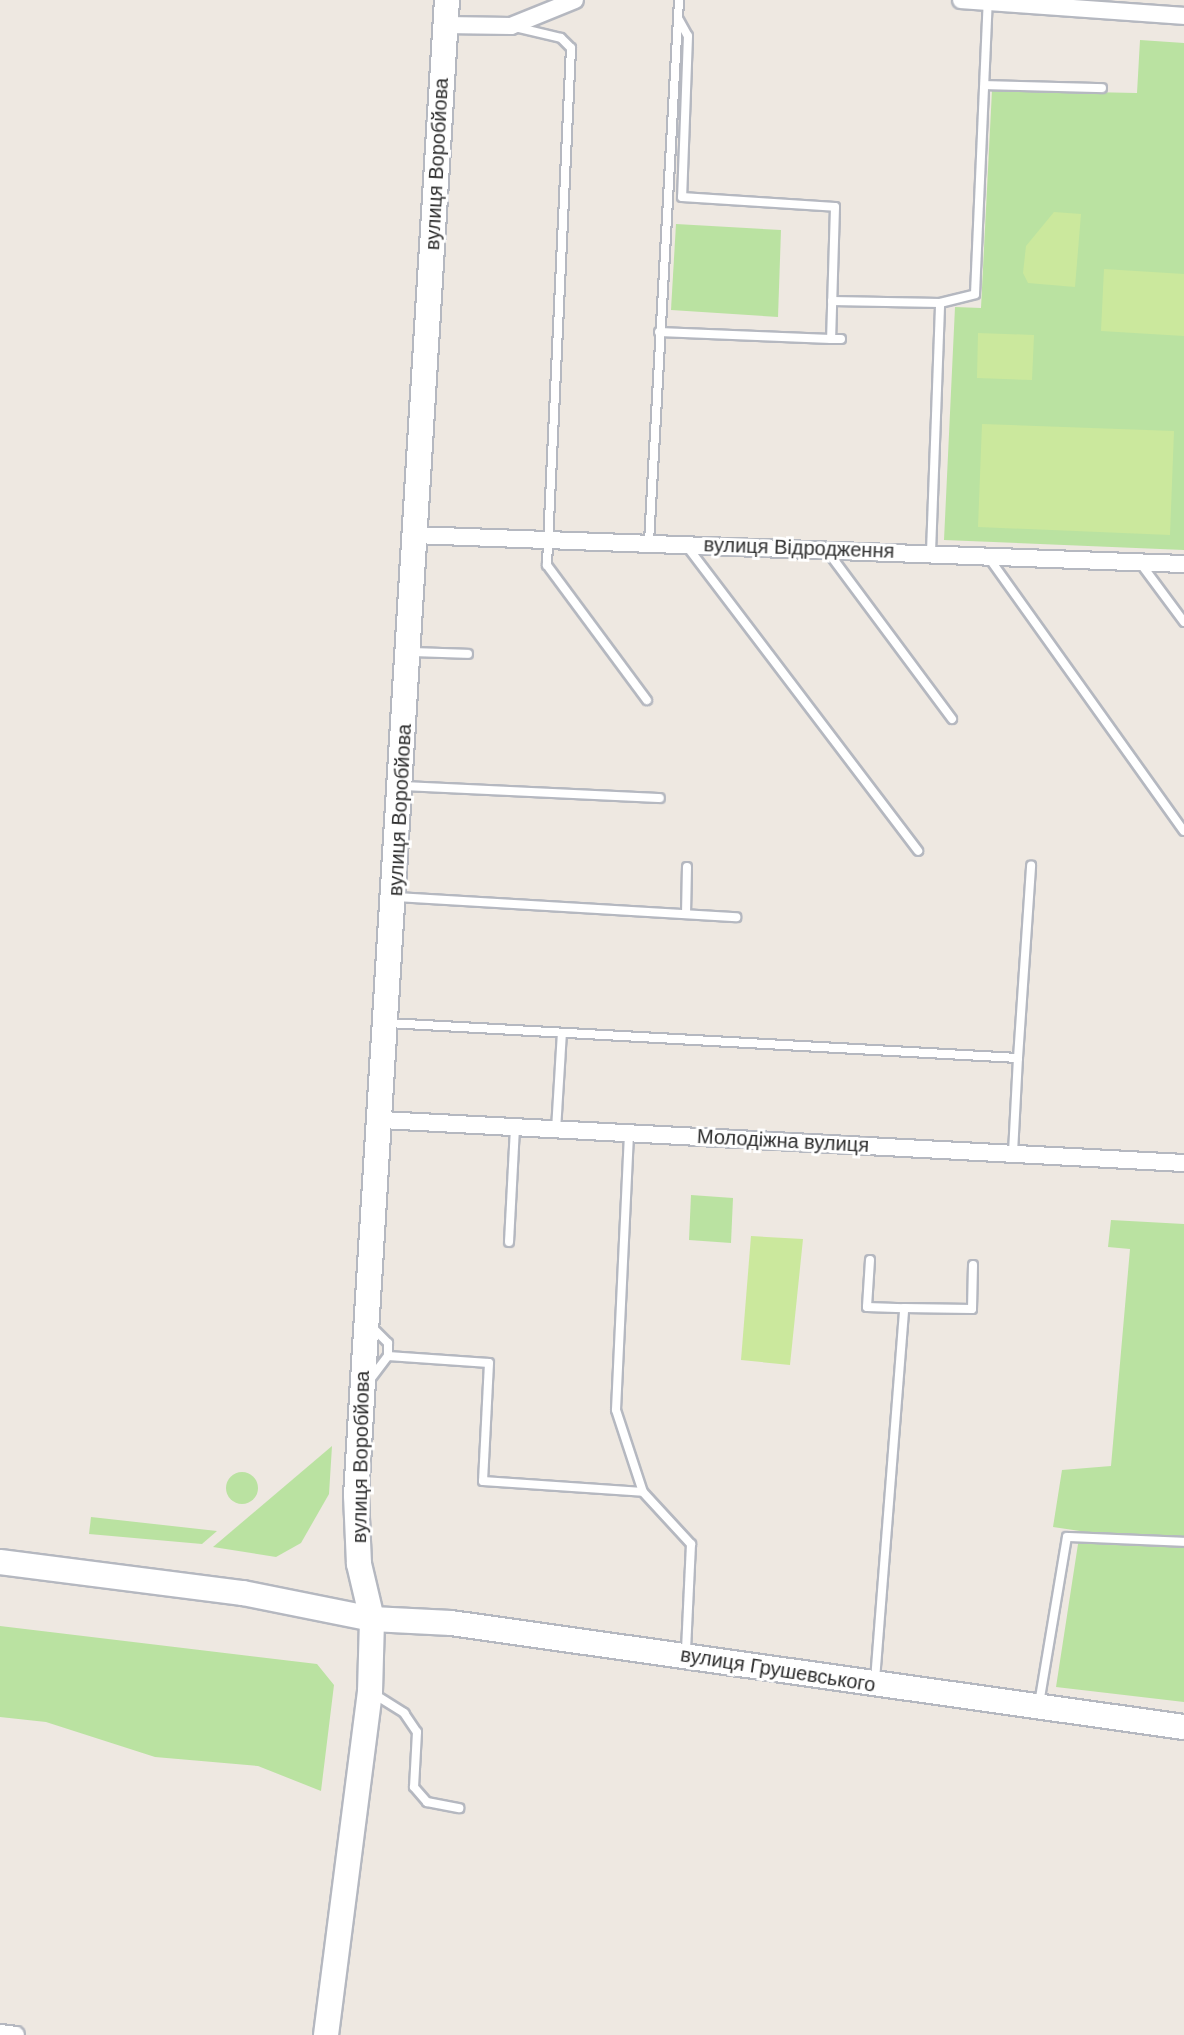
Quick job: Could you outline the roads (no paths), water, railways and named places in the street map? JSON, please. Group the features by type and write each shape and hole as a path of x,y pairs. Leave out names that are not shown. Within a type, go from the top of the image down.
{"main road":[{"name":"вулиця Воробйова","path":"326,2035 370,1692 372,1619 359,1564 356,1496 364,1318 382,1120 447,0"},
{"name":"вулиця Грушевського","path":"0,1562 243,1593 372,1619 686,1655 875,1685 1184,1727"}],"street":[{"path":"445,25 511,26 575,0"},
{"path":"961,0 1181,11"},
{"name":"вулиця Відродження","path":"414,535 825,548 1184,564"},
{"name":"Молодіжна вулиця","path":"382,1120 1184,1163"},
{"path":"0,2033 16,2035"}],"lane":[{"path":"649,542 679,0"},
{"path":"832,301 962,303 975,294 988,2"},
{"path":"678,18 688,36 682,197 835,207 831,339"},
{"path":"511,26 561,38 571,48 547,565 647,700"},
{"path":"986,85 1102,88"},
{"path":"931,552 940,303"},
{"path":"659,332 841,339"},
{"path":"685,544 918,851"},
{"path":"825,548 952,719"},
{"path":"986,555 1184,831"},
{"path":"1141,563 1184,622"},
{"path":"409,652 468,654"},
{"path":"402,786 660,798"},
{"path":"1013,1153 1031,865"},
{"path":"686,914 687,867"},
{"path":"395,897 736,917"},
{"path":"387,1023 1018,1058"},
{"path":"556,1130 562,1033"},
{"path":"509,1242 515,1128"},
{"path":"629,1133 616,1410 643,1492 691,1544 686,1655"},
{"path":"870,1260 867,1307 972,1309 973,1265"},
{"path":"875,1685 904,1308"},
{"path":"362,1391 388,1356 388,1343 364,1318"},
{"path":"388,1356 489,1363 483,1481 643,1492"},
{"path":"1039,1707 1067,1537 1184,1542"},
{"path":"370,1692 404,1713 417,1732 414,1787 427,1802 459,1808"}]}
